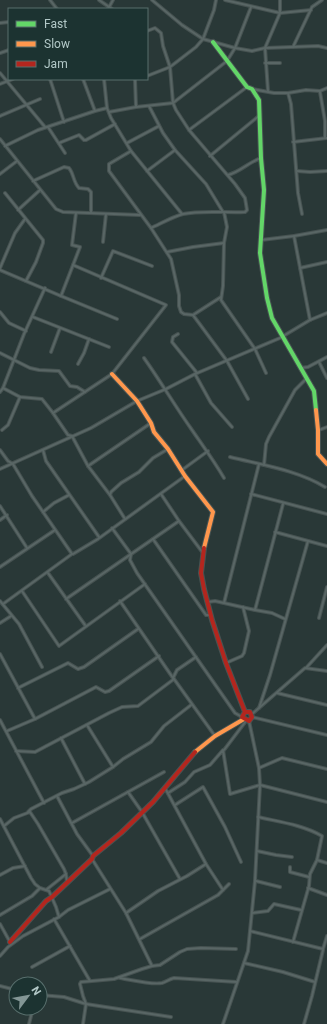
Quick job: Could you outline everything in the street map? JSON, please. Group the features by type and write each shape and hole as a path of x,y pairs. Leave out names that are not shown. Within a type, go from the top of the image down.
{"street":[{"path":"50,0 56,8"},
{"path":"99,0 110,8 113,0"},
{"path":"152,0 182,25 204,39 213,42 252,51 265,48 318,46 327,48"},
{"path":"148,76 170,67 204,39 216,0"},
{"path":"225,0 280,14 311,10"},
{"path":"241,4 242,0"},
{"path":"268,91 265,48 280,14 280,0"},
{"path":"293,48 314,5 322,0"},
{"path":"108,112 173,103 227,61 235,48 251,7"},
{"path":"148,31 155,28 161,33 163,46 170,67 173,103 176,110 189,130 210,156 236,184 245,198 247,210 246,212 182,214 151,228"},
{"path":"213,42 247,87 252,89 288,93 306,90 320,91 327,88"},
{"path":"265,63 280,64"},
{"path":"0,73 26,105 33,110 47,127 65,153"},
{"path":"0,84 10,80"},
{"path":"50,80 64,122"},
{"path":"83,80 94,111"},
{"path":"104,80 108,112 131,151 161,186 182,214"},
{"path":"134,80 136,107"},
{"path":"189,130 247,87"},
{"path":"252,89 259,100 261,158 264,190 260,253 267,298 272,318 284,336 300,368 314,391 318,430 318,454 327,464"},
{"path":"293,142 326,138 320,91"},
{"path":"288,93 298,193 302,214"},
{"path":"0,116 40,99"},
{"path":"149,106 159,126 175,150 206,184 224,212 227,227 224,243 223,286 221,297 222,304 255,349 266,373"},
{"path":"5,146 47,127 107,108"},
{"path":"210,156 260,115"},
{"path":"59,143 79,135 86,140 115,124"},
{"path":"127,143 159,126"},
{"path":"0,139 58,211 91,214 141,215"},
{"path":"147,171 175,150"},
{"path":"131,151 109,164 109,171 151,228 171,259 179,295 180,311 184,314 193,315 221,297"},
{"path":"228,175 235,173 252,161 261,158"},
{"path":"0,174 17,161"},
{"path":"33,180 64,167 69,168 76,185 79,188 88,189 91,192 91,214"},
{"path":"297,171 327,171"},
{"path":"18,210 40,190"},
{"path":"4,193 43,240 36,262 26,281"},
{"path":"62,296 80,247 72,245 76,213"},
{"path":"103,242 106,214"},
{"path":"26,219 15,233 0,269 117,319"},
{"path":"261,240 327,230"},
{"path":"294,236 310,320"},
{"path":"167,252 224,243"},
{"path":"101,278 113,251 152,266"},
{"path":"300,268 327,262"},
{"path":"53,413 112,374 166,305 73,266"},
{"path":"0,392 3,388 44,288"},
{"path":"0,312 10,322 26,331"},
{"path":"0,469 91,428 137,401 284,336 310,320 327,313"},
{"path":"193,315 227,361 248,399"},
{"path":"33,317 109,348"},
{"path":"51,352 60,328"},
{"path":"178,334 172,340 173,345 196,374 211,403 232,427"},
{"path":"78,364 89,339"},
{"path":"0,353 30,368 59,371 70,386 77,386 85,392"},
{"path":"300,368 308,367 327,357"},
{"path":"144,358 192,430 208,451 224,478"},
{"path":"319,362 327,378"},
{"path":"112,374 137,401 151,423 154,432 213,512 203,554 201,573 211,615 226,663 245,712 245,719 259,768 260,785 257,851 248,952 222,1024"},
{"path":"264,465 266,444 295,390 306,379"},
{"path":"3,388 20,396 42,399 68,435 72,436 88,466 110,495 125,519"},
{"path":"2,430 8,425 20,396"},
{"path":"88,466 151,423"},
{"path":"318,430 327,427"},
{"path":"110,495 111,492 121,483 139,472 153,458 168,449"},
{"path":"0,450 8,461 13,464 43,512 72,554"},
{"path":"42,450 46,461 100,537"},
{"path":"182,470 208,451"},
{"path":"230,457 311,479 325,486"},
{"path":"224,603 259,464"},
{"path":"2,604 48,573 72,554 100,537 185,476"},
{"path":"161,494 203,554"},
{"path":"251,494 283,504 327,514"},
{"path":"43,512 70,495"},
{"path":"255,610 283,504"},
{"path":"0,506 27,548"},
{"path":"0,520 7,515"},
{"path":"66,599 179,521"},
{"path":"112,528 131,554 130,560 145,584 235,713 245,719"},
{"path":"0,562 1,566 55,530"},
{"path":"275,532 327,546"},
{"path":"153,539 206,615 211,615"},
{"path":"259,708 270,675 308,541"},
{"path":"48,573 85,625"},
{"path":"22,591 59,646 85,625 145,584"},
{"path":"319,618 327,587"},
{"path":"0,601 22,629 42,667"},
{"path":"120,601 191,705 215,736"},
{"path":"208,602 213,601 272,613 285,619"},
{"path":"226,663 242,656 244,653 249,631 243,608"},
{"path":"0,623 12,616"},
{"path":"18,688 68,663 78,669 84,667 138,629"},
{"path":"0,956 46,901 153,802 197,750 215,736 252,715 305,668 327,645"},
{"path":"0,656 35,719"},
{"path":"7,731 35,719 96,688 105,692 109,691 159,656"},
{"path":"16,751 35,752 122,708 138,706 174,679 177,670 196,657"},
{"path":"305,668 327,672"},
{"path":"277,693 327,705"},
{"path":"30,812 28,812 31,809 85,784 113,767 123,758 151,742 164,726 191,705"},
{"path":"245,712 250,712 252,715 327,735"},
{"path":"168,792 185,782 194,772 210,765 223,750 245,719"},
{"path":"0,720 44,803"},
{"path":"88,725 113,767"},
{"path":"61,738 85,784"},
{"path":"223,750 230,794 260,785 327,802"},
{"path":"259,768 282,758 327,769"},
{"path":"72,823 164,772"},
{"path":"165,787 206,864 223,890"},
{"path":"175,805 203,787 225,827 241,862"},
{"path":"128,792 142,812 180,879"},
{"path":"57,796 77,834 93,857 110,889 126,913 152,966"},
{"path":"4,826 14,818 30,812"},
{"path":"30,812 66,874 67,882"},
{"path":"258,817 297,826 313,831 322,836 317,860 309,877 308,888 293,942"},
{"path":"0,819 35,884 46,890 52,897 59,917"},
{"path":"257,851 292,857"},
{"path":"317,860 327,863"},
{"path":"126,913 158,891 206,864"},
{"path":"0,875 12,868 25,866"},
{"path":"290,868 290,872 309,877"},
{"path":"46,890 66,874"},
{"path":"255,881 280,887"},
{"path":"140,939 218,895 229,884"},
{"path":"0,915 32,896 40,888"},
{"path":"308,888 327,895"},
{"path":"10,943 59,917 68,910 110,889"},
{"path":"252,913 268,911 274,904 301,910"},
{"path":"54,919 90,981"},
{"path":"0,924 10,943"},
{"path":"250,931 323,949"},
{"path":"304,1024 327,936"},
{"path":"32,967 70,946"},
{"path":"83,1024 86,1004 80,984 81,982 114,980 152,966 160,965 187,949 236,949"},
{"path":"244,963 283,972 315,982"},
{"path":"119,978 157,983 164,983 174,978 237,982"},
{"path":"48,996 64,997 86,1004 171,1017"}],"traffic: fast":[{"path":"213,42 247,87 252,89 259,100 261,158 264,190 260,253 267,298 272,318 314,391 316,410"}],"traffic: slow":[{"path":"112,374 137,401 151,423 154,432 213,512 204,548"},
{"path":"316,410 318,454 327,464"},
{"path":"195,752 215,736 244,719"}],"traffic: jam":[{"path":"204,548 201,573 204,589 226,663 245,712 242,717 249,721 252,717 250,712 245,712"},
{"path":"10,942 46,901 153,802 195,752"}]}
